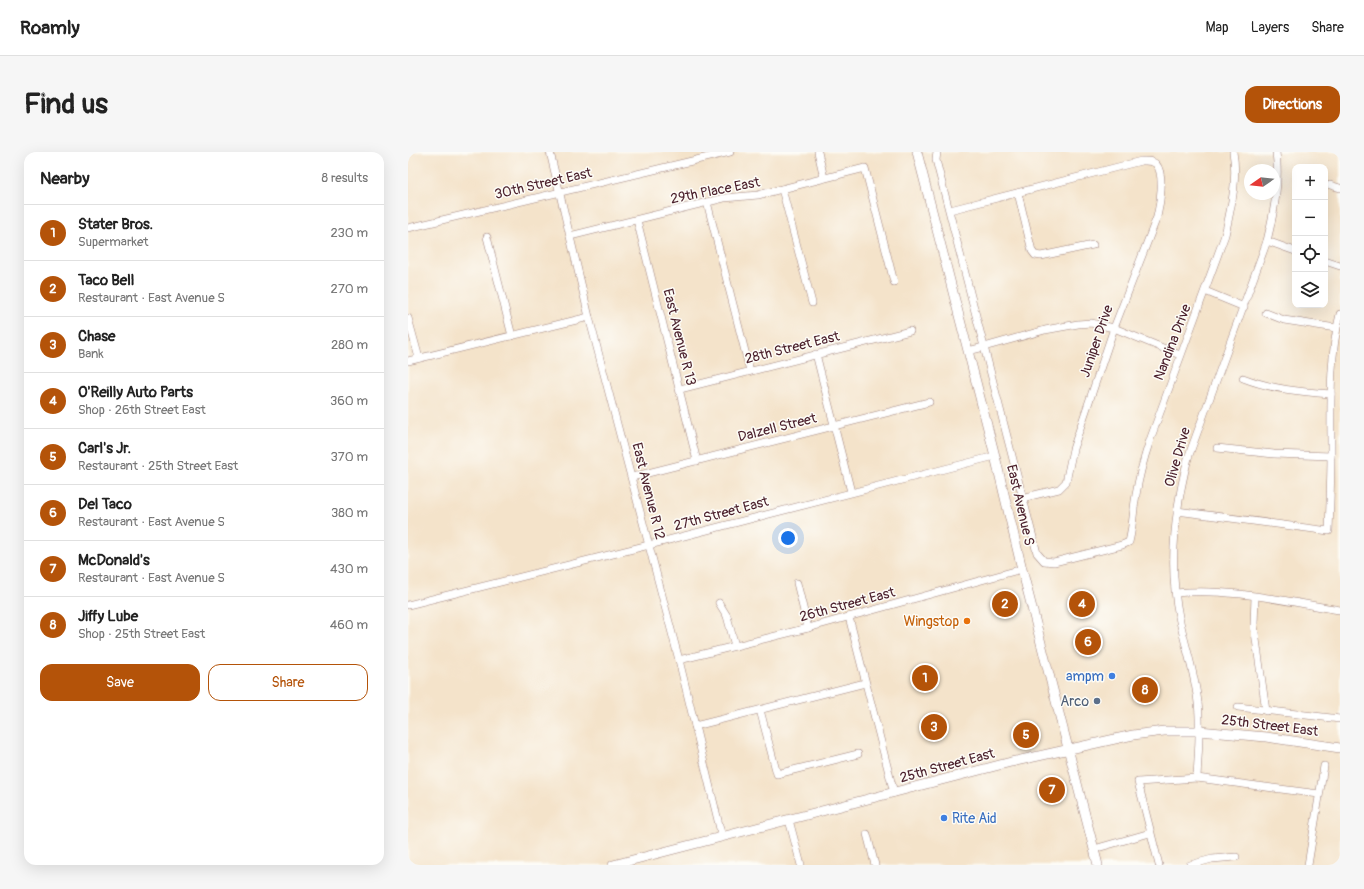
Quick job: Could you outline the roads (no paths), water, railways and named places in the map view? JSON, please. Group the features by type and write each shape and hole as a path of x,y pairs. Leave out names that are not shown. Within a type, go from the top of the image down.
{"main road":[{"name":"East Avenue S","path":"917,152 1098,865"},
{"name":"25th Street East","path":"614,865 1011,762 1133,735 1164,731 1198,731 1266,737 1340,748"}],"street":[{"name":"East Avenue R 12","path":"550,152 589,316 696,726 722,837"},
{"name":"30th Street East","path":"408,228 730,152"},
{"path":"818,152 824,178"},
{"name":"East Avenue S","path":"936,152 936,160 950,210 1022,498 1037,553 1044,561"},
{"name":"Nandina Drive","path":"1044,561 1054,562 1129,542 1132,531 1132,521 1140,471 1180,355 1225,235 1231,209 1234,186 1233,152"},
{"name":"Olive Drive","path":"1197,778 1199,704 1196,685 1179,616 1176,593 1174,540 1180,487 1188,458 1268,241 1274,212 1277,185 1276,152"},
{"name":"Juniper Drive","path":"1018,193 1149,160 1156,164 1161,185 1157,217 1114,328 1073,449 1066,482 1059,489 1022,498"},
{"name":"29th Place East","path":"570,236 724,198 758,195 865,168 894,282"},
{"path":"1330,186 1340,188"},
{"path":"782,189 812,303"},
{"path":"950,210 1018,193 1032,251 1035,255 1040,256 1093,245"},
{"path":"707,202 750,371"},
{"name":"East Avenue R 13","path":"637,220 697,461"},
{"path":"487,236 512,336"},
{"path":"1268,241 1292,249"},
{"path":"1328,262 1340,266"},
{"path":"1205,291 1244,307"},
{"path":"1266,313 1284,320 1336,328"},
{"path":"1177,511 1329,530 1331,394 1336,328 1340,314"},
{"path":"408,361 589,316"},
{"path":"408,318 419,358"},
{"path":"968,351 1045,330 1091,323 1114,328 1180,355"},
{"name":"28th Street East","path":"680,389 910,331"},
{"path":"816,354 851,492"},
{"path":"1243,378 1259,384 1306,392 1331,394"},
{"name":"Dalzell Street","path":"632,478 929,402"},
{"path":"1217,448 1274,454 1331,456"},
{"name":"27th Street East","path":"408,605 995,456"},
{"name":"26th Street East","path":"679,660 808,628 1022,569"},
{"path":"797,584 808,628"},
{"path":"1176,593 1194,591 1211,592 1340,610"},
{"path":"1254,597 1254,625 1266,711"},
{"path":"719,603 727,616 735,646"},
{"path":"849,617 894,793"},
{"path":"696,726 865,683"},
{"path":"1238,707 1340,719"},
{"path":"760,710 777,774 858,754"},
{"path":"1308,865 1324,766"},
{"path":"1159,865 1138,782 1197,778 1319,794"},
{"path":"789,820 801,865"},
{"path":"1094,849 1150,833"},
{"path":"867,834 875,865"},
{"path":"1190,865 1212,859 1236,857"}],"place":[{"name":"Taco Bell","path":"1005,604"},
{"name":"O'Reilly Auto Parts","path":"1082,604"},
{"name":"Wingstop","path":"967,621"},
{"name":"Del Taco","path":"1088,642"},
{"name":"ampm","path":"1112,676"},
{"name":"Stater Bros.","path":"925,678"},
{"name":"Jiffy Lube","path":"1145,690"},
{"name":"Arco","path":"1097,701"},
{"name":"Chase","path":"934,727"},
{"name":"Carl's Jr.","path":"1026,735"},
{"name":"McDonald's","path":"1052,790"},
{"name":"Rite Aid","path":"944,818"}]}
